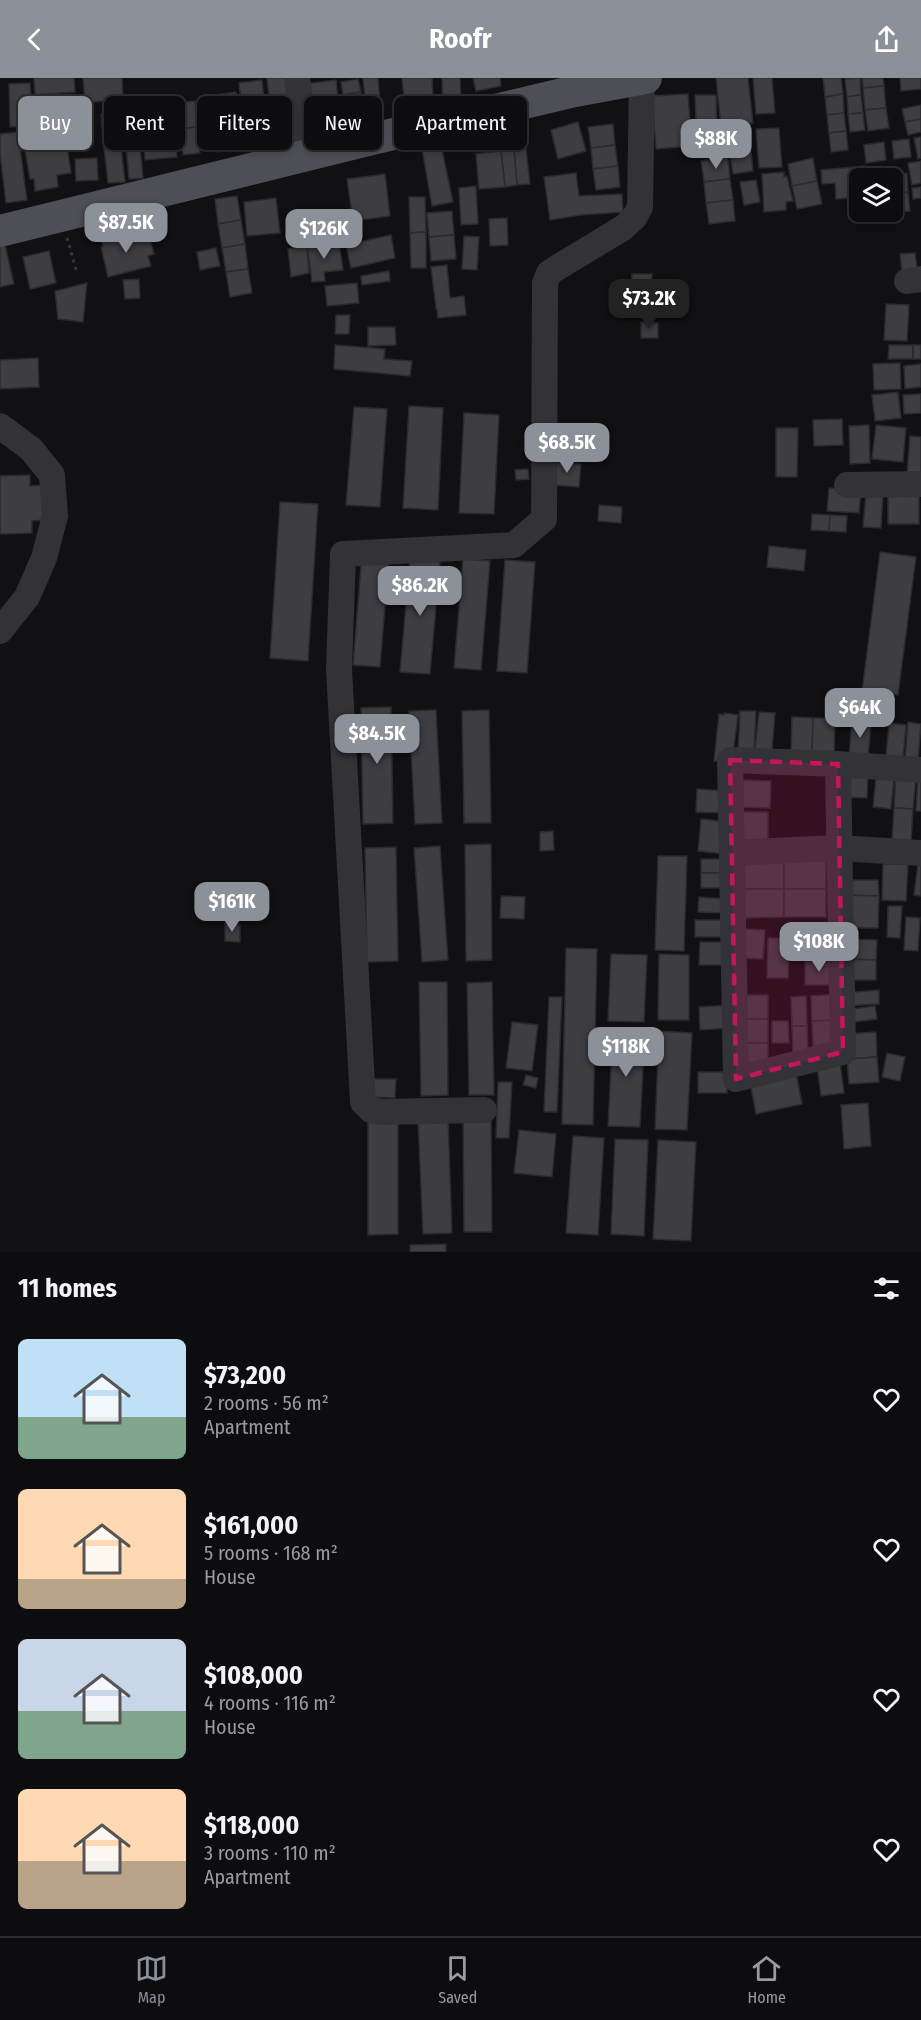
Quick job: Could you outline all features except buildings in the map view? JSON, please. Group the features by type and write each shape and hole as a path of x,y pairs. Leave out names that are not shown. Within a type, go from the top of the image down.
{"main road":[{"path":"0,231 308,155 574,85 644,79"}],"street":[{"path":"297,78 308,155"},
{"path":"484,1110 381,1112 371,1110 363,1102 339,669 343,554 514,545 544,519 544,283 549,273 623,228 634,218 640,207 644,79"},
{"path":"0,426 31,449 52,476 55,516 44,558 27,597 0,631"},
{"path":"847,485 921,484"},
{"path":"837,764 843,1052 736,1079 730,760 837,764 921,770"},
{"path":"732,853 838,848 921,853"}],"path":[{"path":"61,216 77,273"}],"highlighted area":[{"path":"730,760 838,764 843,1052 736,1079"}]}
